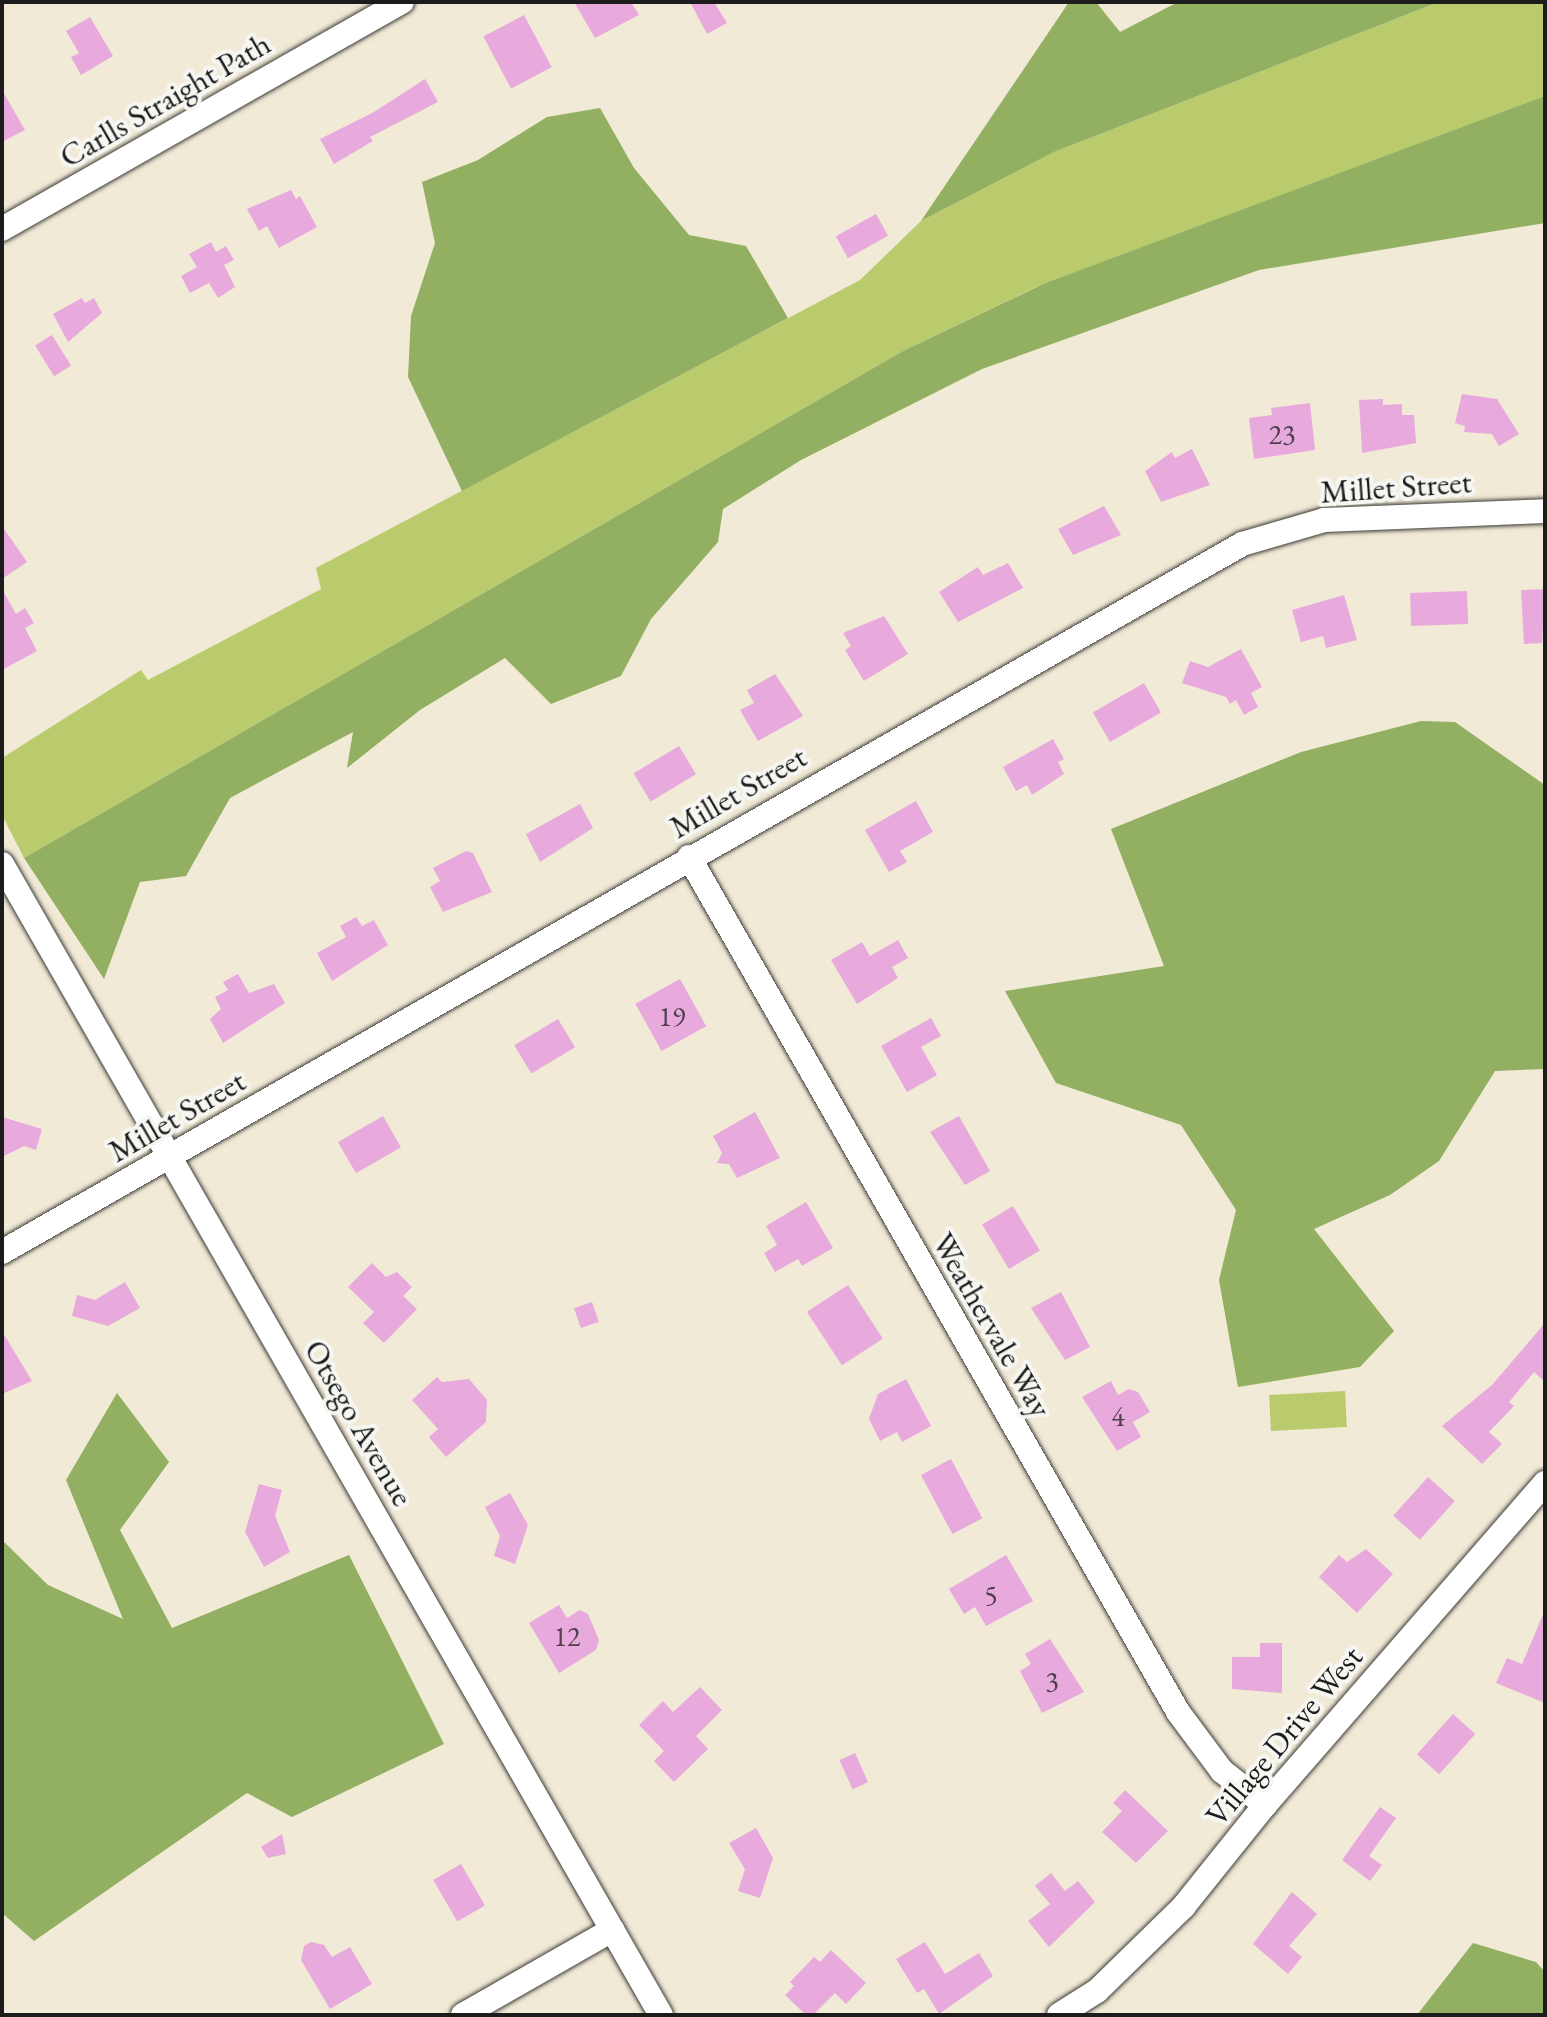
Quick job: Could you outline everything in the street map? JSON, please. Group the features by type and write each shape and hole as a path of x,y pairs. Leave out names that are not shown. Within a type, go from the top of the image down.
{"street":[{"name":"Carlls Straight Path","path":"2,229 402,2"},
{"name":"Millet Street","path":"2,1252 1242,544 1324,520 1545,511"},
{"name":"Weathervale Way","path":"689,857 1178,1712 1222,1771 1265,1805"},
{"name":"Otsego Avenue","path":"2,864 661,2015"},
{"name":"Village Drive West","path":"1059,2015 1097,1991 1184,1906 1265,1805 1545,1483"},
{"path":"463,2015 612,1930"}],"green space":[{"path":"1069,2 1096,2 1120,32 1178,2 1439,2 1054,152 921,221"},
{"path":"1439,2 1545,2 1545,96 1036,287 903,351 24,858 2,815 2,758 141,670 148,680 321,589 316,568 860,280 921,221 1054,152"},
{"path":"1545,96 1545,223 1259,270 982,369 801,460 723,509 718,542 651,619 621,676 551,704 505,658 420,710 347,768 353,732 230,798 186,876 140,882 104,979 24,858 903,351 1043,284"},
{"path":"600,108 634,168 689,235 746,246 788,318 462,491 408,377 411,316 435,243 422,182 478,160 547,117"},
{"path":"1421,721 1455,722 1545,785 1545,1069 1495,1071 1439,1161 1390,1195 1314,1229 1394,1331 1360,1367 1238,1387 1219,1280 1236,1210 1181,1125 1056,1083 1005,991 1164,966 1111,829 1301,752"},
{"path":"1345,1391 1347,1427 1271,1431 1269,1395"},
{"path":"117,1393 169,1462 120,1530 172,1628 349,1555 444,1744 292,1817 247,1793 34,1941 2,1913 2,1540 48,1585 123,1619 66,1480"},
{"path":"1473,1943 1536,1962 1545,1972 1545,2015 1417,2015"}],"building":[{"path":"574,2 631,2 639,15 595,38"},
{"path":"690,2 714,2 727,23 707,34"},
{"path":"524,15 552,67 511,89 483,37"},
{"path":"90,17 113,56 81,75 71,57 79,53 66,31"},
{"path":"425,79 438,102 370,137 373,141 334,164 320,139 374,112"},
{"path":"2,90 25,130 2,142"},
{"path":"291,190 296,199 300,196 317,227 279,248 267,226 259,231 247,209"},
{"path":"876,214 888,236 848,258 836,236"},
{"path":"211,242 216,252 226,246 234,260 224,265 235,287 218,298 209,283 190,293 181,276 197,267 189,254"},
{"path":"82,298 85,303 94,298 102,313 68,342 53,314"},
{"path":"52,335 71,366 54,376 35,346"},
{"path":"1462,394 1497,399 1519,434 1499,446 1492,434 1464,432 1465,426 1455,423"},
{"path":"1383,399 1383,405 1402,404 1402,415 1414,415 1416,443 1362,453 1359,400"},
{"path":"1310,403 1315,450 1254,459 1249,418 1272,415 1271,408"},
{"path":"1192,449 1210,485 1161,502 1145,471 1172,452 1175,458"},
{"path":"1104,506 1121,535 1073,555 1058,529"},
{"path":"2,526 27,562 2,579"},
{"path":"1008,563 1023,588 958,622 939,592 978,567 983,575"},
{"path":"2,589 16,614 25,608 34,623 25,628 37,651 2,670"},
{"path":"1545,589 1542,643 1524,644 1521,590"},
{"path":"1467,591 1468,624 1411,626 1410,593"},
{"path":"1344,595 1357,640 1326,648 1323,636 1301,642 1292,610"},
{"path":"884,616 908,654 864,681 845,650 851,646 843,633"},
{"path":"1241,649 1262,687 1251,693 1258,707 1244,715 1236,700 1230,704 1226,697 1182,683 1190,661 1208,667"},
{"path":"775,674 803,716 758,741 740,710 754,703 747,690"},
{"path":"1144,683 1161,712 1110,742 1093,712"},
{"path":"1053,739 1064,759 1058,762 1064,774 1032,795 1027,785 1016,791 1003,767"},
{"path":"679,746 696,774 651,802 634,773"},
{"path":"916,801 933,832 900,851 907,862 889,872 865,830"},
{"path":"580,804 593,828 540,862 526,834"},
{"path":"466,851 473,853 492,892 443,912 430,887 440,881 433,868"},
{"path":"356,917 362,926 374,920 388,945 332,981 317,953 346,937 340,926"},
{"path":"898,940 908,958 892,967 898,978 857,1004 831,960 862,942 870,956"},
{"path":"238,974 249,993 274,984 285,1003 223,1043 210,1019 221,1009 215,997 228,990 223,982"},
{"path":"680,979 706,1026 662,1051 635,1004"},
{"path":"931,1018 941,1036 921,1047 937,1075 907,1092 881,1046"},
{"path":"558,1019 575,1047 531,1074 514,1045"},
{"path":"755,1112 780,1158 737,1178 729,1164 717,1163 722,1153 713,1136"},
{"path":"383,1116 401,1147 356,1173 338,1142"},
{"path":"959,1116 990,1171 965,1185 930,1132"},
{"path":"2,1117 42,1129 36,1150 24,1146 2,1157"},
{"path":"806,1202 833,1248 802,1266 798,1259 775,1272 764,1253 777,1245 766,1226"},
{"path":"1013,1206 1040,1251 1009,1269 982,1225"},
{"path":"372,1263 386,1277 397,1272 412,1287 403,1296 417,1309 384,1343 363,1323 374,1312 348,1287"},
{"path":"125,1282 140,1308 108,1326 72,1316 77,1295 95,1300"},
{"path":"848,1285 883,1339 842,1365 807,1312"},
{"path":"1061,1292 1090,1347 1065,1360 1031,1308"},
{"path":"592,1302 599,1322 581,1328 574,1308"},
{"path":"1545,1323 1545,1382 1534,1372 1509,1402 1514,1406 1489,1432 1502,1444 1482,1464 1442,1426 1492,1385"},
{"path":"2,1331 32,1381 2,1394"},
{"path":"437,1377 442,1382 469,1379 487,1400 486,1422 446,1457 429,1437 438,1429 412,1400"},
{"path":"906,1379 931,1426 902,1442 897,1432 880,1441 869,1419 878,1394"},
{"path":"1111,1381 1118,1395 1129,1389 1138,1392 1150,1412 1133,1422 1141,1437 1117,1451 1082,1397"},
{"path":"951,1459 982,1518 952,1534 921,1475"},
{"path":"1428,1477 1455,1501 1420,1540 1393,1516"},
{"path":"259,1484 282,1490 275,1516 290,1552 264,1567 245,1532"},
{"path":"510,1493 528,1525 515,1564 494,1556 500,1536 485,1507"},
{"path":"1366,1549 1393,1574 1357,1613 1319,1577 1339,1555 1347,1562"},
{"path":"1006,1555 1033,1601 986,1626 975,1607 964,1614 949,1589"},
{"path":"559,1605 567,1618 580,1610 588,1614 599,1640 596,1650 559,1673 529,1623"},
{"path":"1545,1610 1545,1703 1496,1683 1507,1658 1522,1664"},
{"path":"1050,1639 1084,1692 1042,1713 1020,1671 1031,1664 1025,1654"},
{"path":"1260,1643 1282,1643 1282,1693 1232,1689 1232,1657 1260,1657"},
{"path":"700,1687 722,1710 696,1736 708,1749 674,1782 654,1761 664,1751 639,1725 663,1701 673,1712"},
{"path":"1453,1714 1475,1734 1439,1774 1417,1754"},
{"path":"855,1753 868,1782 852,1789 839,1760"},
{"path":"1125,1790 1168,1831 1136,1863 1102,1832 1122,1811 1113,1803"},
{"path":"1380,1807 1396,1818 1369,1856 1382,1865 1370,1881 1342,1860"},
{"path":"756,1828 773,1858 760,1898 738,1891 745,1869 729,1843"},
{"path":"282,1834 286,1854 268,1858 261,1847"},
{"path":"461,1864 485,1906 457,1922 433,1880"},
{"path":"1051,1873 1065,1891 1078,1881 1095,1902 1049,1947 1028,1921 1050,1904 1035,1886"},
{"path":"1292,1892 1317,1914 1289,1946 1302,1957 1288,1974 1253,1944"},
{"path":"311,1942 324,1945 332,1957 350,1947 372,1984 330,2009 301,1960 304,1946"},
{"path":"925,1942 945,1974 979,1953 993,1976 939,2014 924,1989 917,1993 896,1959"},
{"path":"831,1950 866,1983 846,2004 835,1993 813,2015 806,2015 785,1995 794,1986 790,1982 814,1957 820,1962"}]}
